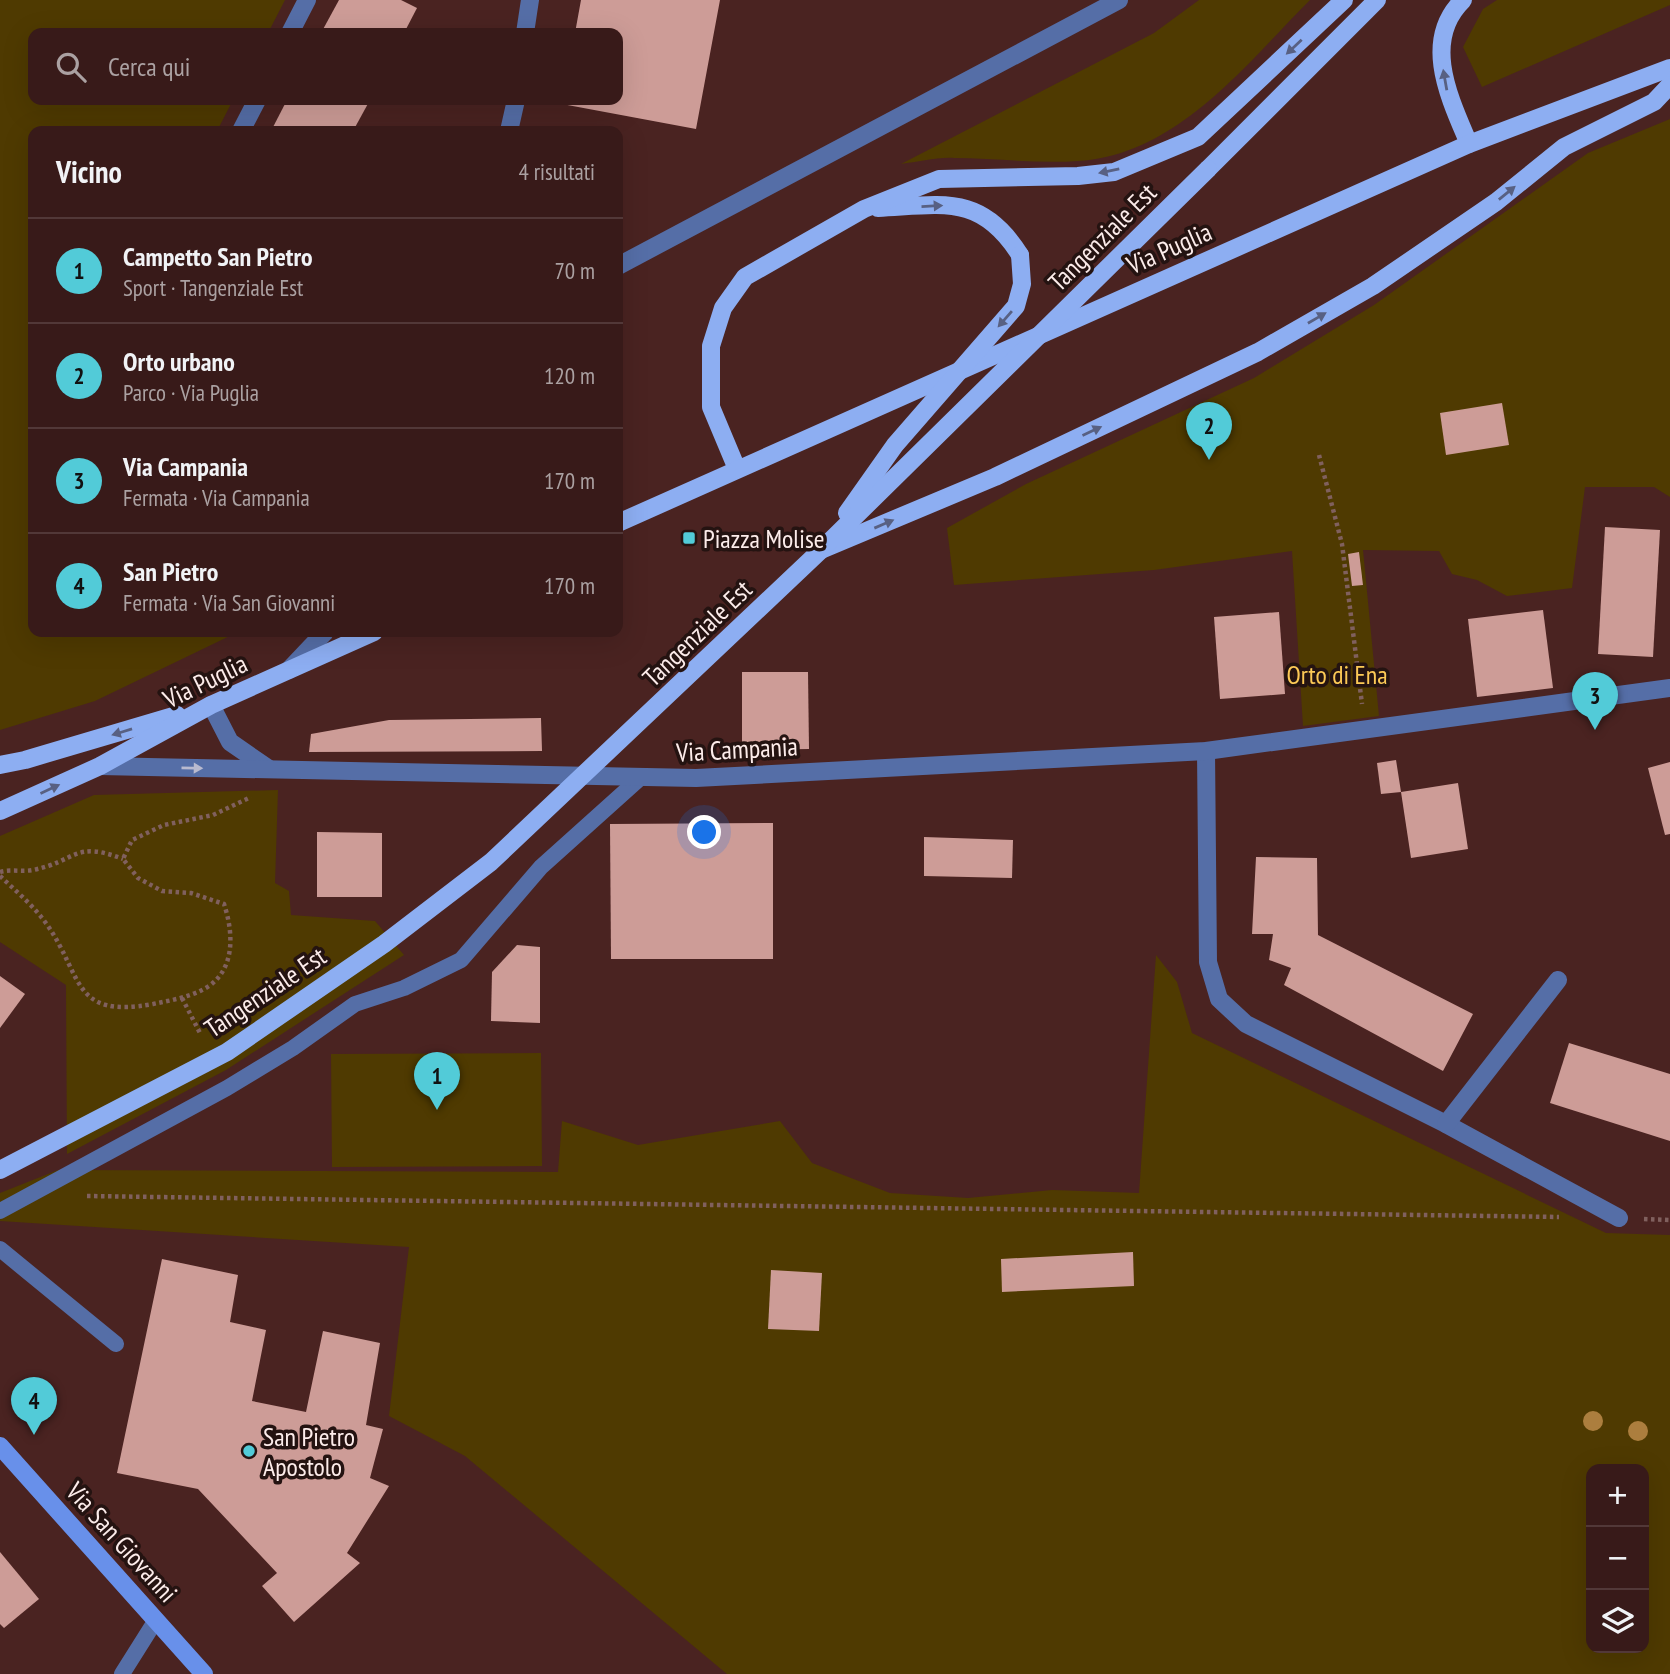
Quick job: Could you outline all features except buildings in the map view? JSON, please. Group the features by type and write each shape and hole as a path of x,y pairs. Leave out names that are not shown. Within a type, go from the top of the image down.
{"main road":[{"path":"737,469 711,407 711,346 723,308 745,276 864,209 939,179 1078,176 1114,172 1198,137 1344,0"},
{"name":"Tangenziale Est","path":"0,1170 227,1052 384,944 491,862 821,550 1377,0"},
{"path":"1463,0 1454,9 1440,48 1448,94 1469,144"},
{"name":"Via Puglia","path":"623,521 1469,144 1670,68"},
{"path":"821,550 995,477 1258,352 1373,286 1496,202 1564,147 1654,102 1670,85"},
{"path":"821,550 895,445 1016,306 1022,284 1020,255 996,223 972,209 947,205 864,209"},
{"name":"Via Puglia","path":"0,811 100,766 211,705 363,637"},
{"path":"0,765 211,705"},
{"name":"Via San Giovanni","path":"0,1446 204,1674"}],"street":[{"path":"293,28 307,0"},
{"path":"527,28 530,0"},
{"path":"623,263 1119,0"},
{"path":"244,126 254,105"},
{"path":"510,126 515,105"},
{"path":"288,670 320,637"},
{"name":"Via Campania","path":"100,766 639,779 1206,751 1670,688"},
{"path":"211,705 230,743 269,769"},
{"path":"1206,751 1209,962 1219,999 1246,1024 1446,1124 1619,1218"},
{"path":"1446,1124 1558,980"}],"lane":[{"path":"0,1211 228,1088 293,1048 355,1004 404,988 461,960 541,867 639,779"},
{"path":"0,1249 116,1344"},
{"path":"122,1674 156,1620"}],"path":[{"path":"1319,455 1342,544 1365,730"},
{"path":"123,859 132,840 164,825 213,816 258,794 265,789 269,769"},
{"path":"79,850 102,850 123,859 138,878 162,891 191,892 224,904 232,928 227,965 210,985 183,998 119,1006 94,1002 78,986 48,926 0,874 30,871 63,861 79,850"},
{"path":"34,1195 1563,1217"},
{"path":"1619,1218 1670,1220"}],"green space":[{"path":"0,0 285,0 271,28 28,28 28,105 230,105 220,126 28,126 28,637 228,637 95,701 0,730"},
{"path":"1199,0 1310,0 1207,103 1178,125 1147,142 1114,155 1078,161 948,158 901,164 1154,33"},
{"path":"1497,0 1670,0 1670,5 1482,87 1463,47 1483,9"},
{"name":"Orto di Ena","path":"1670,119 1670,497 1654,487 1585,487 1572,588 1507,596 1477,580 1452,574 1439,551 1363,550 1379,716 1303,726 1292,551 1154,570 954,585 947,528 1026,484 1254,378 1374,305 1588,153"},
{"path":"278,790 275,883 289,891 291,915 375,921 404,955 226,1070 67,1154 66,985 0,942 0,836 94,795"},
{"path":"1156,955 1177,982 1192,1033 1606,1233 1670,1235 1670,1674 727,1674 465,1456 389,1416 409,1247 0,1221 0,1193 58,1170 558,1172 562,1121 638,1145 780,1121 812,1163 890,1193 968,1198 1052,1190 1139,1193"},
{"path":"541,1053 542,1166 332,1167 331,1054"}],"place":[{"name":"Orto urbano","path":"1209,460"},
{"name":"Piazza Molise","path":"689,538"},
{"name":"Via Campania","path":"1595,730"},
{"name":"Campetto San Pietro","path":"437,1110"},
{"name":"San Pietro","path":"34,1435"},
{"name":"San Pietro Apostolo","path":"249,1451"}]}
